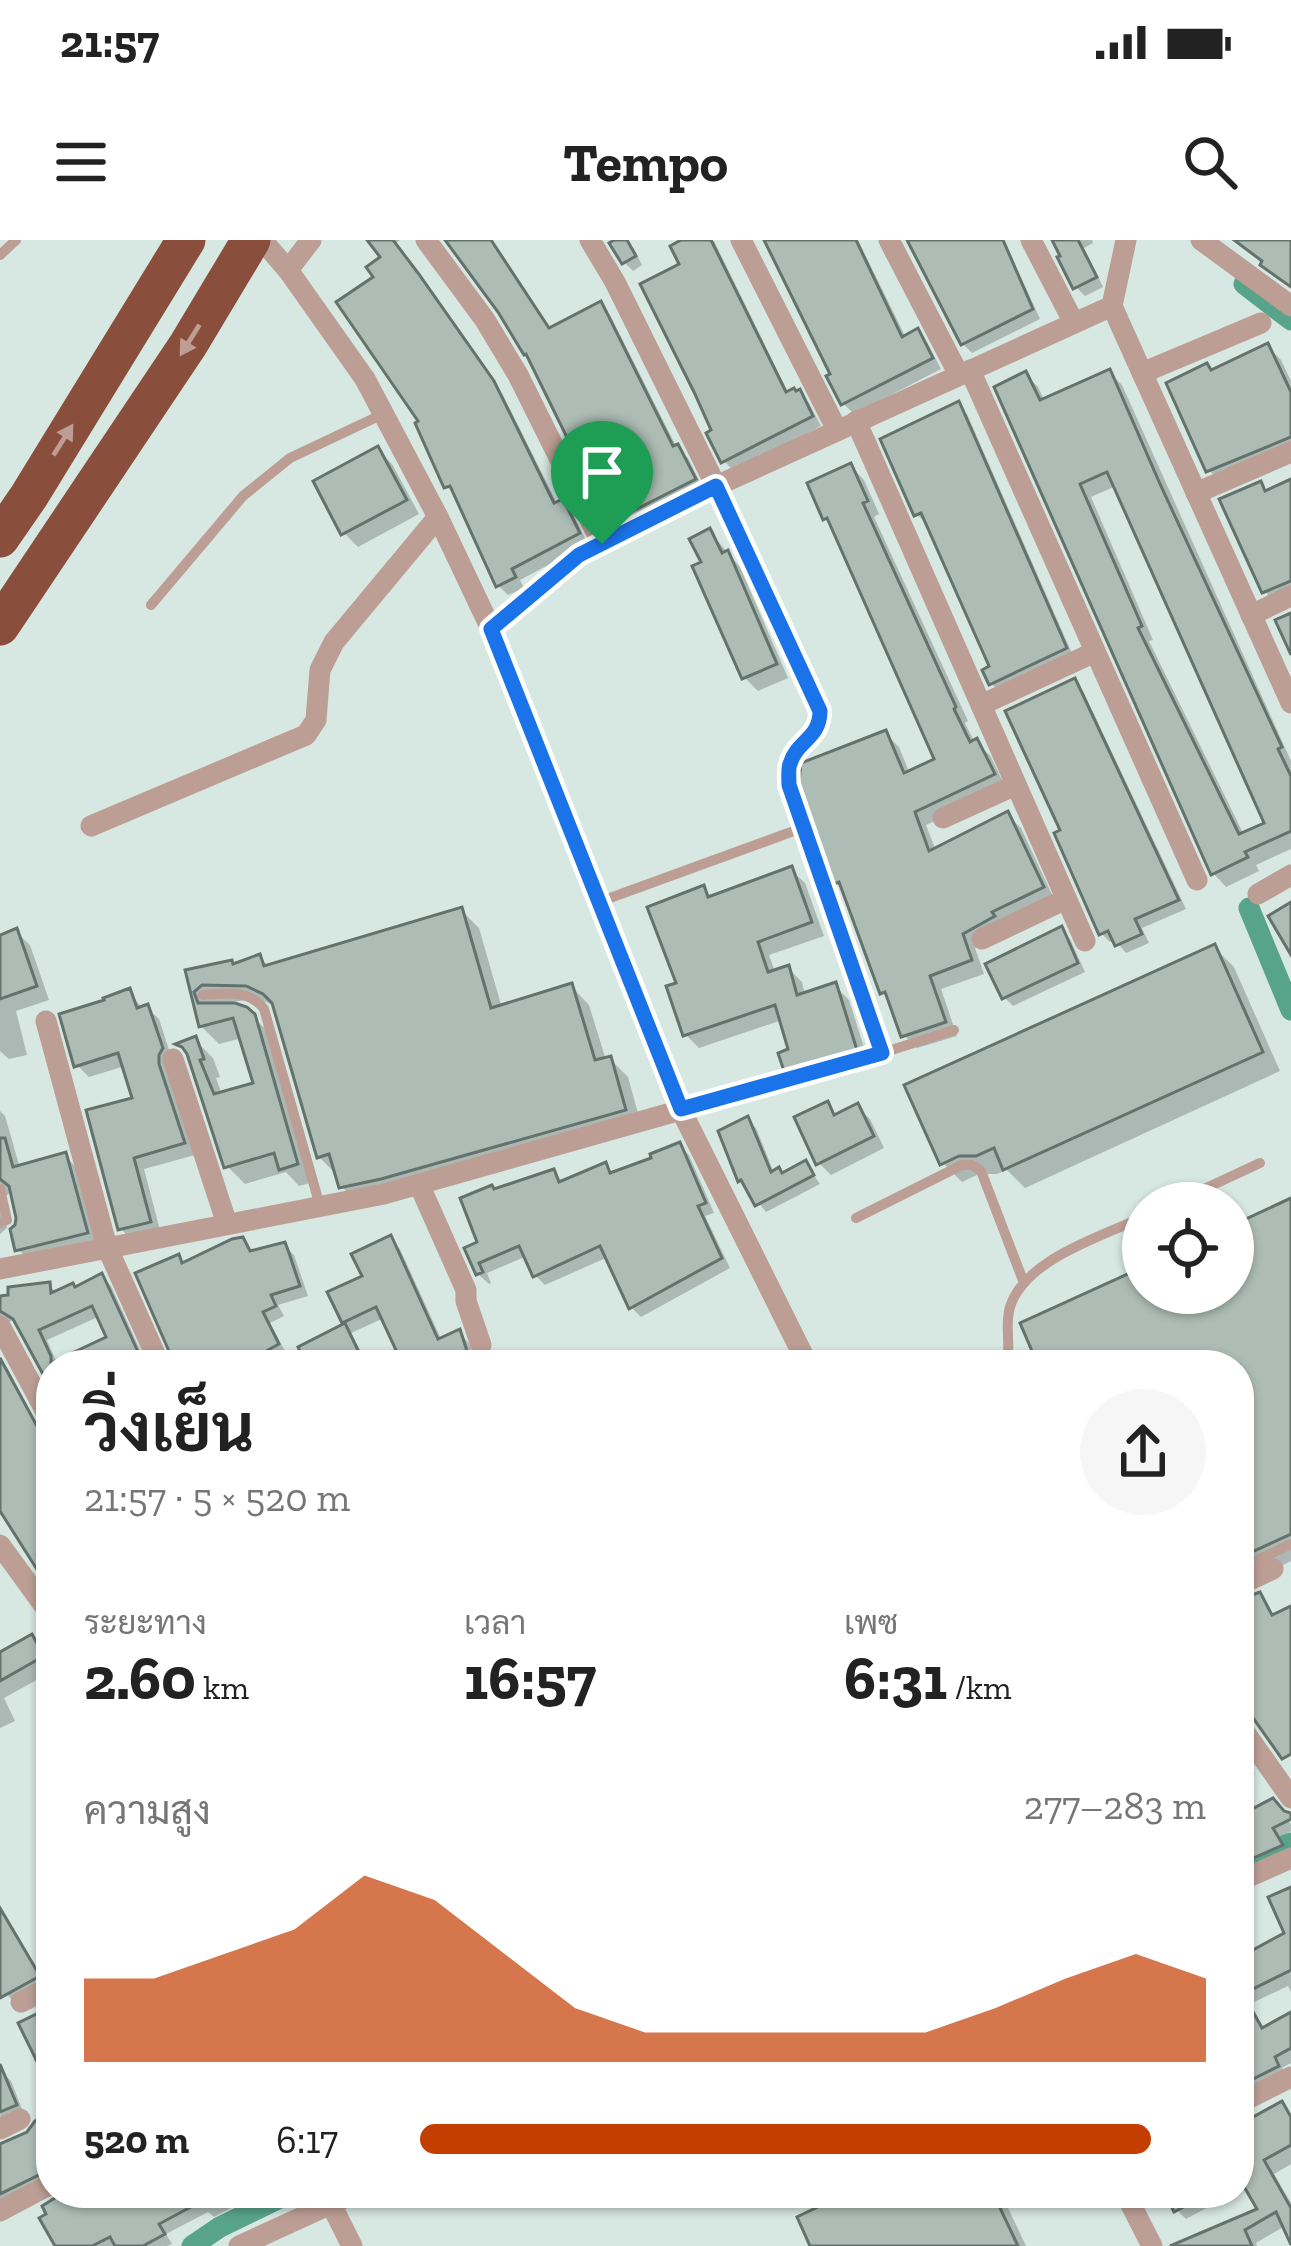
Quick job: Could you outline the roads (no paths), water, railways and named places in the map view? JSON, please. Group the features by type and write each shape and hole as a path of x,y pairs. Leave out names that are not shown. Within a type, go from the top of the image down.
{"highway":[{"path":"0,538 186,240"},
{"path":"0,626 188,345 250,240"}],"street":[{"path":"262,240 365,379 438,517 491,629 681,1109 801,1350"},
{"path":"288,270 311,240"},
{"path":"426,240 485,320 518,375 602,544"},
{"path":"590,240 716,486"},
{"path":"741,240 846,426 981,705 1085,941"},
{"path":"889,240 964,373 1197,880"},
{"path":"1031,240 1075,323"},
{"path":"1201,240 1291,307"},
{"path":"1126,241 1112,306 1291,703"},
{"path":"491,629 579,555 716,486 1112,306"},
{"path":"1142,373 1261,323"},
{"path":"1196,493 1291,452"},
{"path":"92,826 306,735 316,720 320,670 334,642 438,517"},
{"path":"1251,615 1291,596"},
{"path":"981,705 1095,652"},
{"path":"943,818 1016,785"},
{"path":"1258,894 1291,875"},
{"path":"982,939 1066,899"},
{"path":"46,1021 107,1247 153,1350"},
{"path":"173,1059 227,1224"},
{"path":"0,1267 418,1184 681,1109"},
{"path":"418,1184 466,1290 481,1346"},
{"path":"0,1326 36,1392"},
{"path":"0,1545 36,1594"},
{"path":"1254,1578 1273,1569"},
{"path":"1254,1745 1291,1798"},
{"path":"1254,1874 1291,1858"},
{"path":"21,2002 36,1994"},
{"path":"1254,2097 1289,2082"},
{"path":"0,2211 36,2192"},
{"path":"239,2246 322,2208"},
{"path":"333,2208 352,2246"},
{"path":"1132,2208 1153,2246"}],"lane":[{"path":"0,255 16,240"},
{"path":"151,605 243,496 290,458 383,414"},
{"path":"716,486 820,711 820,724 789,766 789,785 882,1053"},
{"path":"599,902 802,828"},
{"path":"203,995 236,993 258,1001 264,1009 320,1206"},
{"path":"681,1109 954,1030"},
{"path":"1219,1182 1260,1163"},
{"path":"856,1219 962,1165 972,1165 981,1171 1024,1282"},
{"path":"0,1189 7,1220 0,1223"},
{"path":"1008,1350 1010,1308 1024,1282 1048,1261 1122,1227"},
{"path":"1254,1562 1291,1544"}],"waterway":[{"path":"1244,284 1291,320"},
{"path":"1249,908 1291,1010"},
{"path":"1254,1857 1291,1843"},
{"path":"192,2246 259,2208"}]}
